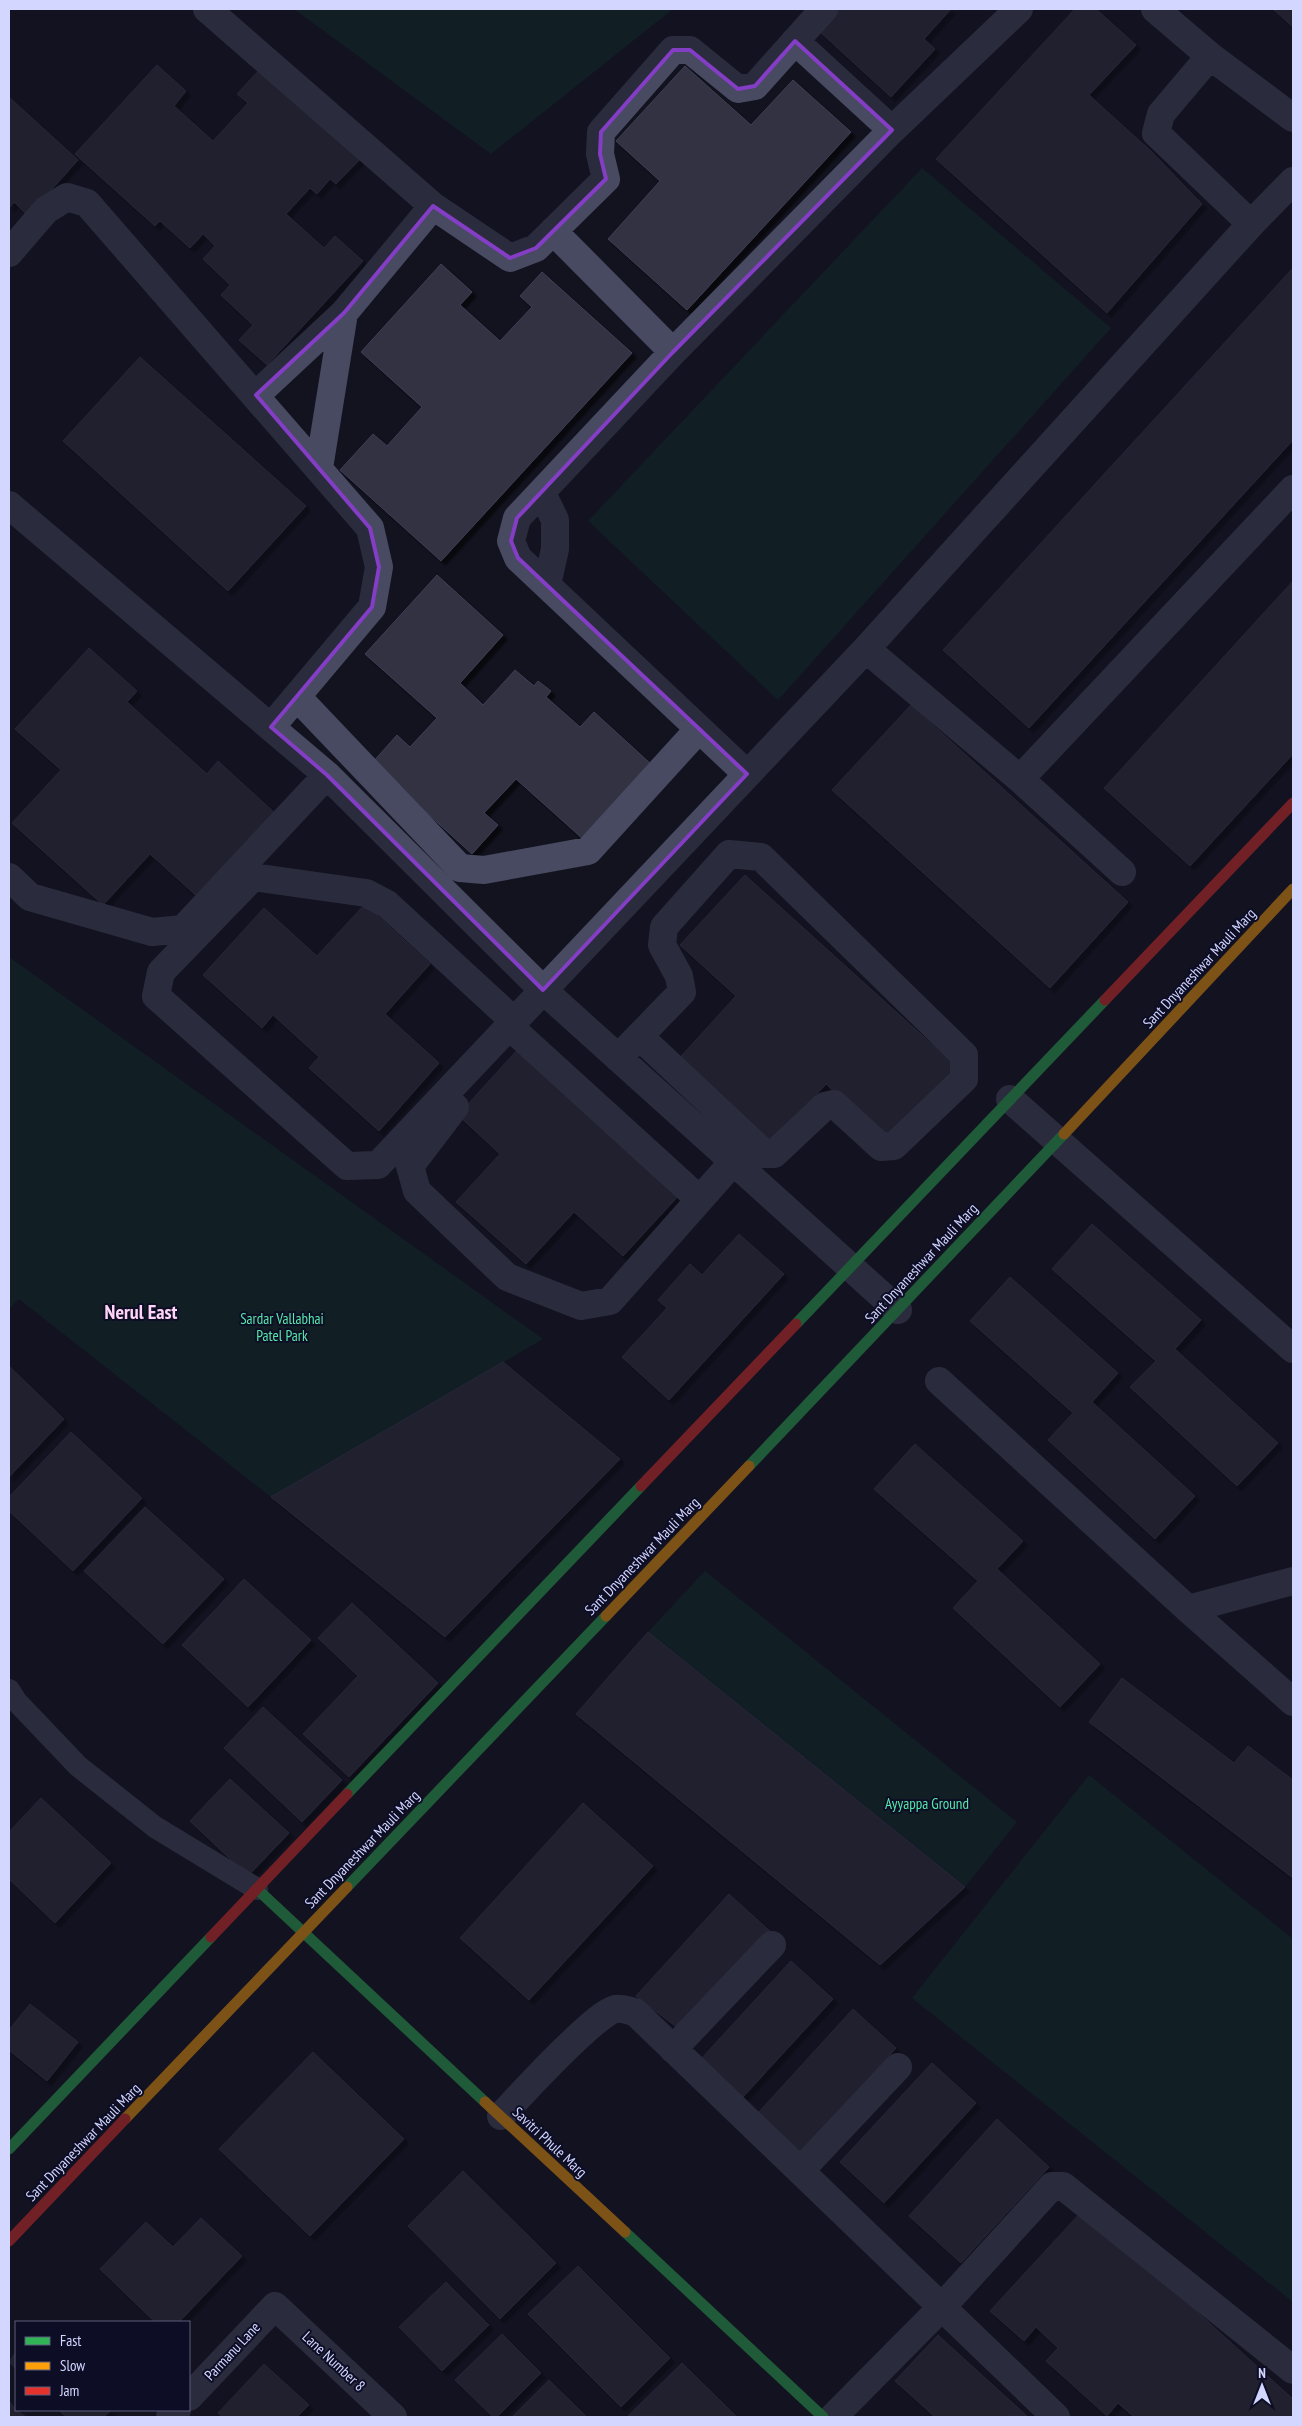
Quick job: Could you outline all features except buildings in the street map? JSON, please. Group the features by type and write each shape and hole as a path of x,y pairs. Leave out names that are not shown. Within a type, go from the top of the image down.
{"street":[{"path":"207,9 432,206 510,258 536,248 606,179 600,154 601,132 673,50 690,50 738,89 755,86 824,9"},
{"path":"747,774 518,558 511,541 517,518 673,352 892,130 1019,9"},
{"path":"1155,9 1210,56 1293,118"},
{"path":"795,41 892,130"},
{"path":"1210,56 1161,114 1156,133 1251,224"},
{"path":"699,1200 517,1029 387,904 366,893 253,877 161,972 156,996 347,1166 378,1164 517,1029 549,996 747,774 866,649 1251,224 1293,181"},
{"path":"9,252 46,210 60,201 67,197 87,203 370,528 379,567 372,607 271,727"},
{"path":"256,395 344,313 432,206"},
{"path":"553,231 673,352"},
{"path":"319,468 344,313"},
{"path":"1020,779 1293,489"},
{"path":"542,493 555,520 555,549 547,585"},
{"path":"9,505 327,775 549,996 898,1310"},
{"path":"866,649 1020,779 1122,872"},
{"path":"297,697 460,868 484,870 588,851 699,729"},
{"path":"9,877 30,897 152,932 183,929 327,775"},
{"path":"9,2149 1293,803"},
{"path":"618,1058 639,1036 682,992 679,976 662,946 664,927 729,854 761,857 964,1055 964,1079 894,1146 881,1147 834,1104 825,1106 774,1154 765,1154 639,1036"},
{"name":"Sant Dnyaneshwar Mauli Marg","path":"9,2242 898,1310 1293,889"},
{"path":"517,1029 435,1130 410,1166 417,1191 507,1277 581,1306 610,1301 733,1162"},
{"path":"1010,1099 1293,1349"},
{"path":"939,1381 1188,1609 1293,1702"},
{"path":"1188,1609 1293,1580"},
{"name":"Savitri Phule Marg","path":"257,1889 823,2417"},
{"path":"673,2050 772,1945"},
{"path":"501,2116 550,2064 602,2015 614,2009 635,2012 1056,2417"},
{"path":"801,2170 898,2067"},
{"path":"833,2417 941,2308 1052,2186 1063,2186 1293,2370"},
{"name":"Parmanu Lane","path":"190,2396 275,2306"},
{"name":"Lane Number 8","path":"275,2306 393,2417"}],"lane":[{"path":"9,1690 16,1701 78,1766 155,1828 257,1889"}],"highlighted area":[{"path":"795,41 892,130 673,352 517,518 511,541 518,558 747,774 543,990 327,775 271,727 372,607 379,567 370,528 256,395 344,313 433,206 510,258 536,248 606,179 600,154 601,132 673,50 690,50 738,89 755,86"}],"green space":[{"path":"294,9 673,9 491,154"},
{"path":"922,168 1111,328 778,700 588,521"},
{"name":"Sardar Vallabhai Patel Park","path":"9,957 543,1339 271,1497 19,1299 9,1309"},
{"name":"Ayyappa Ground","path":"705,1571 1017,1822 965,1887 648,1632"},
{"path":"1089,1775 1293,1939 1293,2302 912,1998"}],"traffic: fast":[{"path":"796,1324 1105,1000"},
{"path":"749,1466 1064,1134"},
{"path":"347,1794 641,1486"},
{"path":"347,1887 606,1616"},
{"path":"257,1889 485,2102"},
{"path":"9,2149 211,1937"},
{"path":"625,2232 823,2417"}],"traffic: slow":[{"path":"1064,1134 1293,889"},
{"path":"606,1616 749,1466"},
{"path":"125,2119 347,1887"},
{"path":"485,2102 625,2232"}],"traffic: jam":[{"path":"1105,1000 1293,803"},
{"path":"641,1486 796,1324"},
{"path":"211,1937 347,1794"},
{"path":"9,2241 125,2119"}],"district":[{"name":"Nerul East","path":"141,1312"}]}
